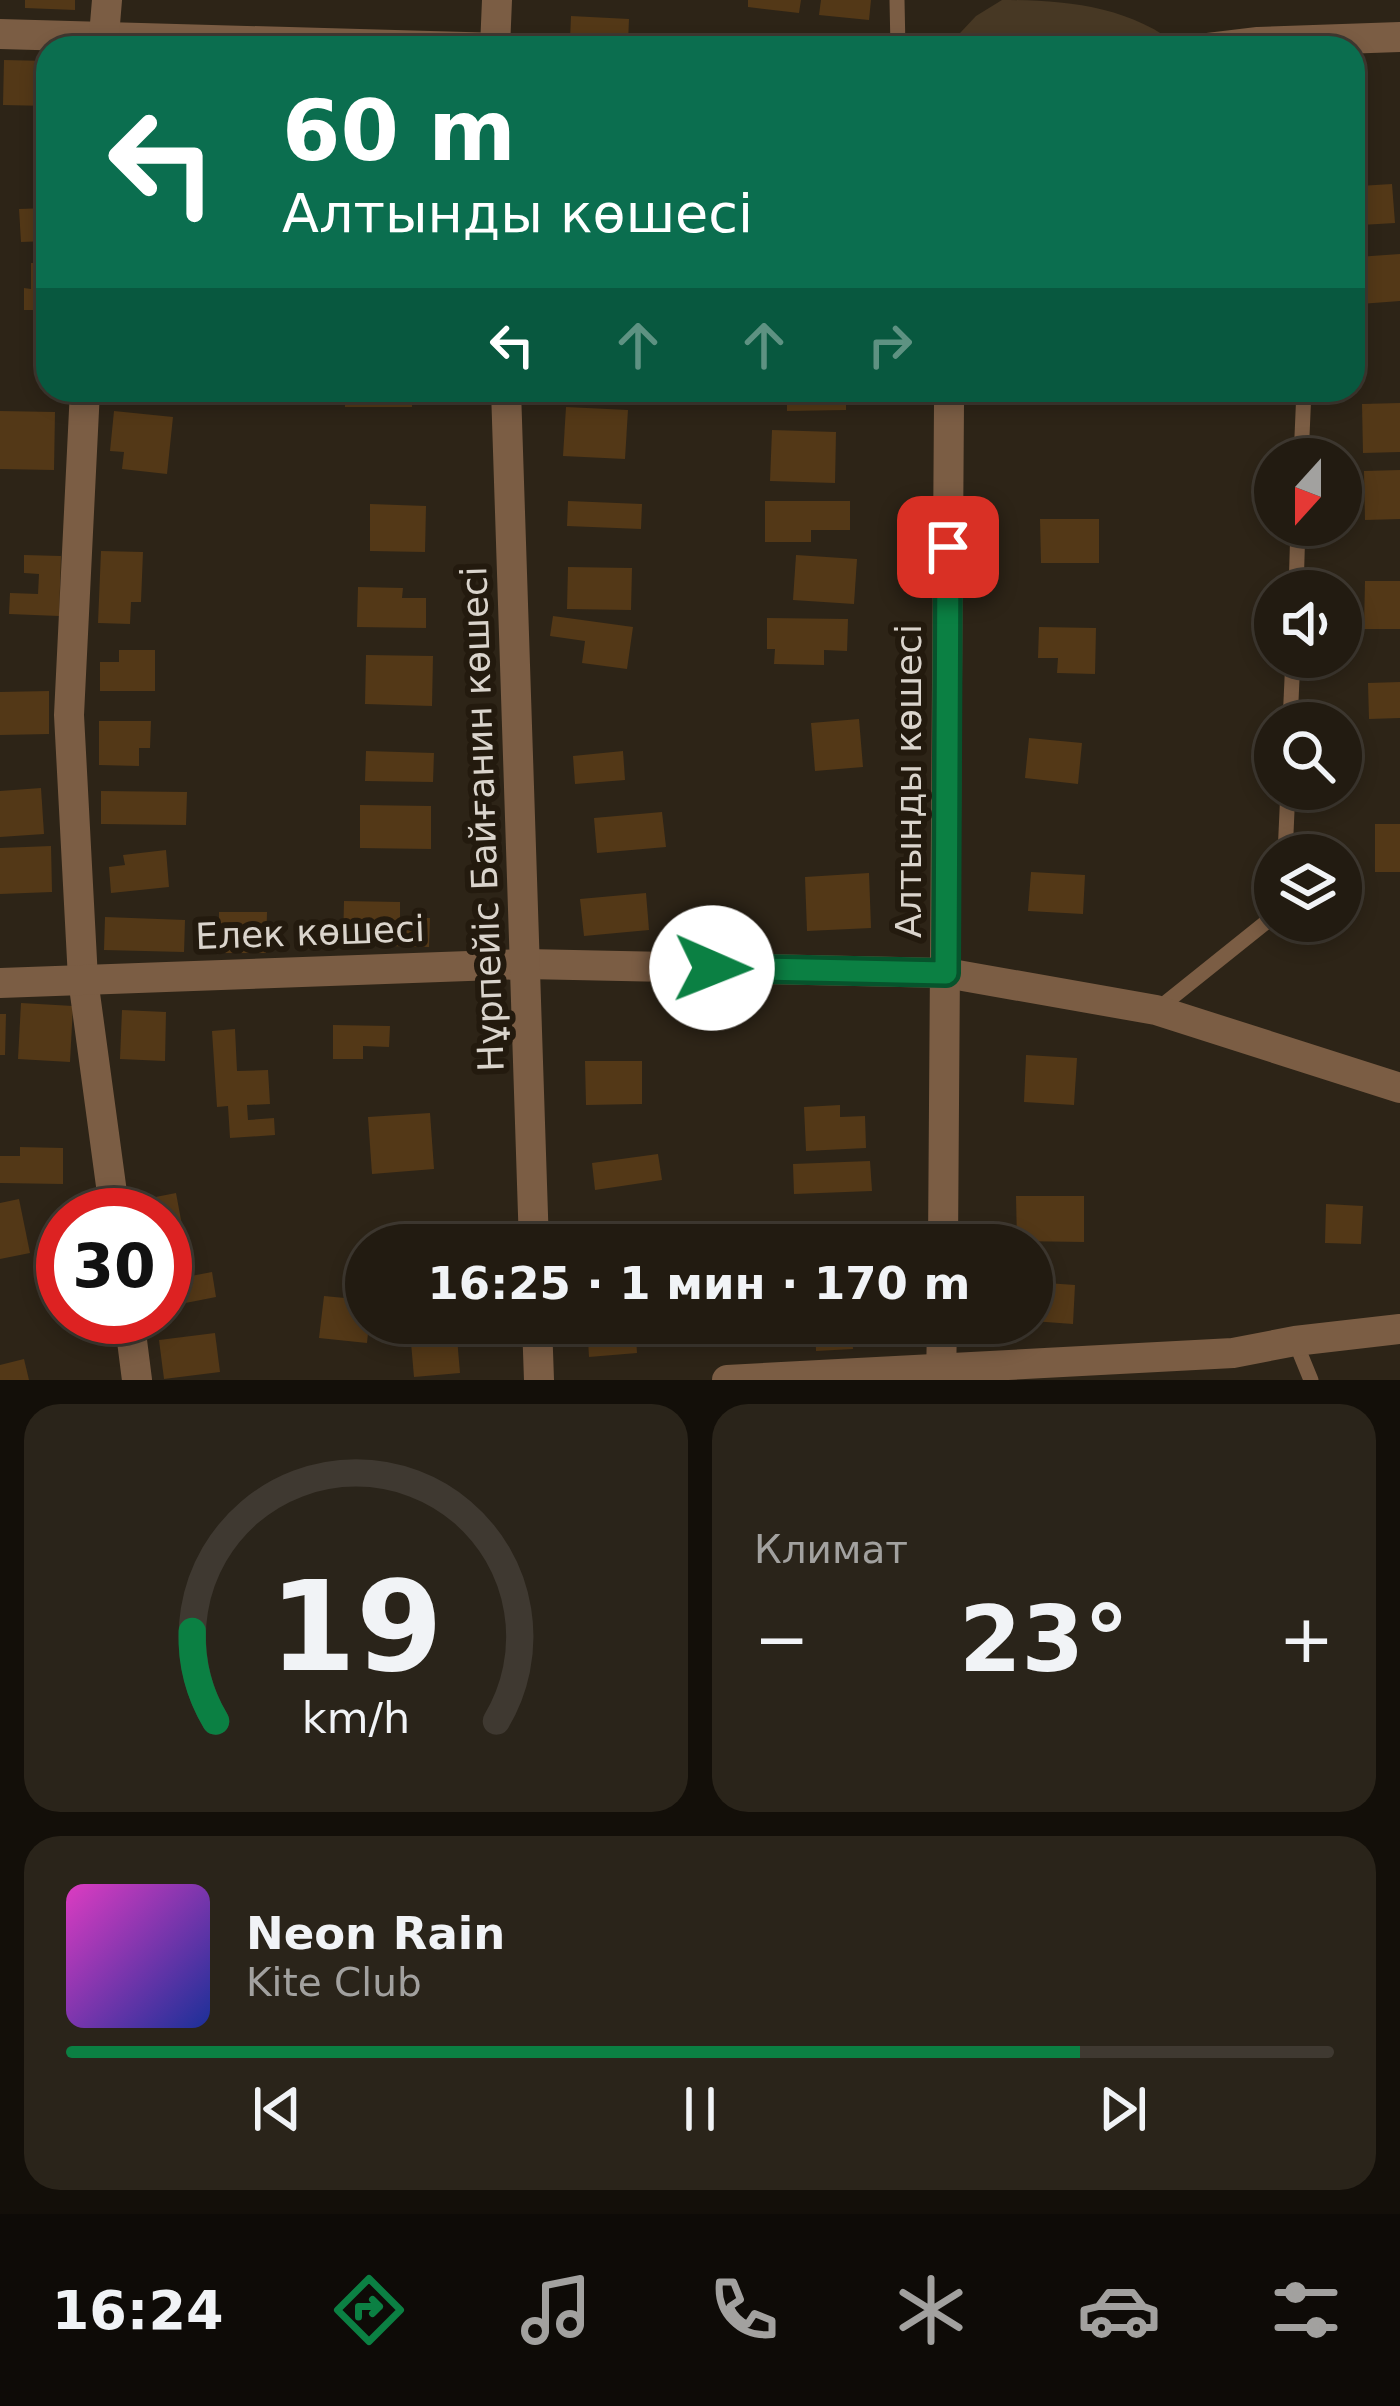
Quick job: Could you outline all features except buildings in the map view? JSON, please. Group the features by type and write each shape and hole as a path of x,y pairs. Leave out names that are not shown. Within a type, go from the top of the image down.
{"street":[{"path":"104,36 107,0"},
{"path":"497,0 497,36"},
{"path":"0,34 36,37"},
{"path":"1365,38 1400,37"},
{"path":"84,402 69,715 83,979 111,1188"},
{"name":"Нұрпейіс Байғанин көшесі","path":"506,402 533,1224"},
{"name":"Алтынды көшесі","path":"943,1224 948,402"},
{"name":"Елек көшесі","path":"0,982 526,964 946,973 1156,1010 1400,1088"},
{"path":"728,1380 942,1374 1233,1353 1400,1329"},
{"path":"132,1344 137,1380"},
{"path":"537,1344 538,1380"}],"lane":[{"path":"897,0 898,36"},
{"path":"1302,438 1303,402"},
{"path":"1156,1010 1254,932"},
{"path":"1295,1341 1311,1380"}],"shaded area":[{"path":"1002,0 1050,2 1119,14 1165,36 957,36 976,16"}],"route":[{"path":"712,968 946,973 948,547"}]}
